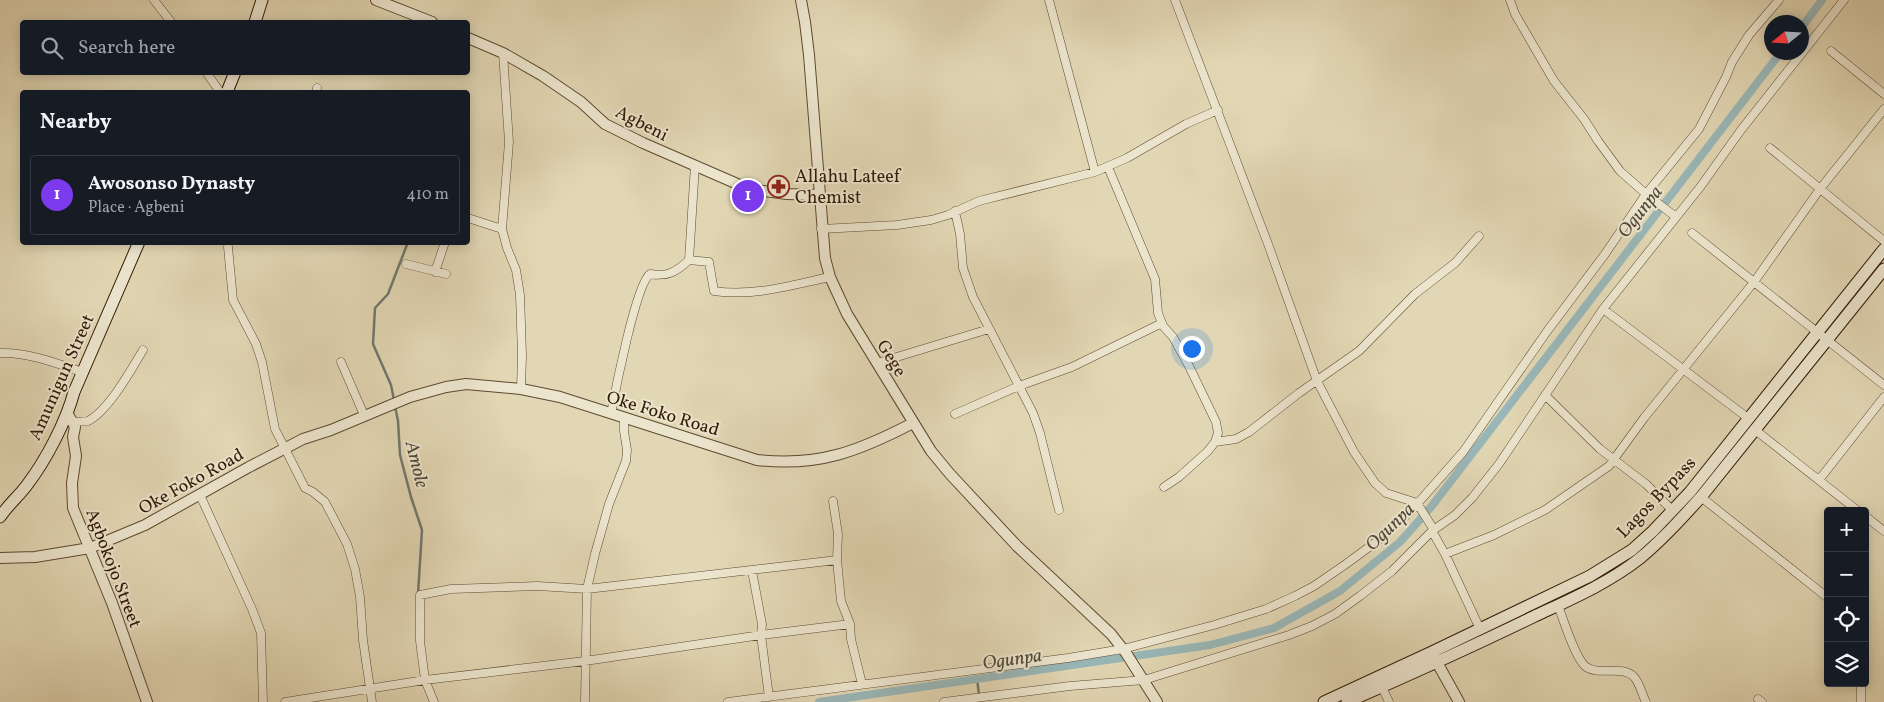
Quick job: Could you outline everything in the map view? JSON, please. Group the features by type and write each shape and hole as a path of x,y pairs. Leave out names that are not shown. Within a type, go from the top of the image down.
{"main road":[{"path":"255,20 262,0"},
{"path":"228,90 235,75"},
{"name":"Amunigun Street","path":"0,517 27,486 70,418 74,392 138,245"},
{"name":"Lagos Bypass","path":"1347,702 1382,687 1480,629 1611,564 1632,550 1690,492 1884,249"},
{"name":"Lagos Bypass","path":"1324,702 1558,605 1595,586 1638,559 1675,525 1700,497 1884,269"}],"street":[{"path":"154,0 169,20"},
{"path":"376,0 427,20"},
{"name":"Gege","path":"801,0 806,22 825,258 830,277 847,314 931,451 972,499 1017,546 1111,634 1125,651 1157,702"},
{"path":"1049,0 1095,172"},
{"path":"1175,0 1218,110 1318,381 1354,452 1375,483 1386,493 1418,504 1445,554 1480,629"},
{"path":"1510,0 1515,14 1554,81 1584,119 1620,171 1646,194 1676,216"},
{"path":"728,702 1125,651 1266,609 1314,586 1380,539 1418,504 1463,452 1528,356 1606,254 1646,194 1699,129 1732,62 1748,35 1779,0"},
{"path":"944,702 1142,677 1289,635 1312,626 1341,609 1392,571 1433,530 1455,515 1472,498 1499,464 1603,309 1701,186 1740,130 1844,0"},
{"name":"Agbeni","path":"470,39 503,53 543,76 581,102 606,124 643,143 749,189 787,194 819,195"},
{"path":"1831,51 1884,94"},
{"path":"503,53 509,142 502,229 516,270 520,295 522,338 521,389"},
{"path":"208,75 219,90"},
{"path":"1445,554 1494,535 1545,510 1598,476 1609,466 1644,418 1754,282 1820,189 1884,109"},
{"path":"822,229 897,225 931,220 979,201 1095,172 1108,167 1186,124 1218,110"},
{"path":"1770,148 1884,241"},
{"path":"611,414 622,358 645,278 650,274 677,272 689,260 695,165"},
{"path":"1108,167 1154,279 1158,313 1189,366 1216,422 1218,433 1215,442 1194,464 1164,487"},
{"path":"954,211 960,234 963,268 973,297 1019,386 1040,433 1059,510"},
{"path":"470,219 502,229"},
{"path":"1692,233 1826,341 1884,384"},
{"path":"1215,442 1236,439 1249,432 1359,351 1415,294 1455,263 1479,236"},
{"path":"435,272 444,245"},
{"path":"228,247 233,300 256,344 262,362 275,429 305,488 314,492 325,502 347,544 355,569 372,702"},
{"path":"689,260 709,262 714,290 724,292 757,291 830,277"},
{"path":"406,264 446,274"},
{"path":"1603,309 1748,418"},
{"path":"956,414 1019,386 1072,367 1162,322"},
{"path":"877,363 989,329"},
{"path":"70,418 87,421 101,410 119,389 143,350"},
{"path":"0,353 10,352 29,355 82,372"},
{"path":"341,362 364,415"},
{"name":"Oke Foko Road","path":"0,558 35,557 90,548 146,525 284,448 394,403 446,387 466,384 521,389 560,397 757,460 778,462 813,460 837,456 873,443 913,423"},
{"path":"1545,395 1600,449 1646,484 1673,511"},
{"path":"1819,480 1884,397"},
{"name":"Agbokojo Street","path":"70,418 75,427 73,437 76,456 72,483 73,508 78,525 90,548 112,603 147,702"},
{"path":"586,702 587,589 609,504 626,461 627,450 624,419"},
{"path":"1754,429 1853,507"},
{"path":"200,495 261,633 263,702"},
{"path":"1700,497 1827,597"},
{"path":"833,501 838,534 837,560 841,601 850,624 851,639 862,684"},
{"path":"1869,519 1884,531"},
{"path":"434,702 425,680 420,641 420,595 451,589 538,586 587,589 837,560"},
{"path":"752,571 762,624 761,635 768,697"},
{"path":"1558,605 1577,654 1586,667 1596,670 1628,673 1634,677 1646,702"},
{"path":"284,702 425,680 585,661 850,624"},
{"path":"1434,657 1459,702"},
{"path":"1382,687 1389,702"},
{"path":"1861,687 1861,702"}],"waterway":[{"name":"Ogunpa","path":"1809,18 1822,0"},
{"name":"Ogunpa","path":"819,702 1210,645 1274,628 1340,591 1400,542 1431,507 1775,60"},
{"name":"Amole","path":"394,400 391,385 373,344 375,308 388,294 407,245"},
{"name":"Amole","path":"395,406 400,455 422,530 418,594"},
{"path":"977,679 980,702"}],"place":[{"name":"Allahu Lateef Chemist","path":"779,186"},
{"name":"Awosonso Dynasty","path":"748,196"}]}
